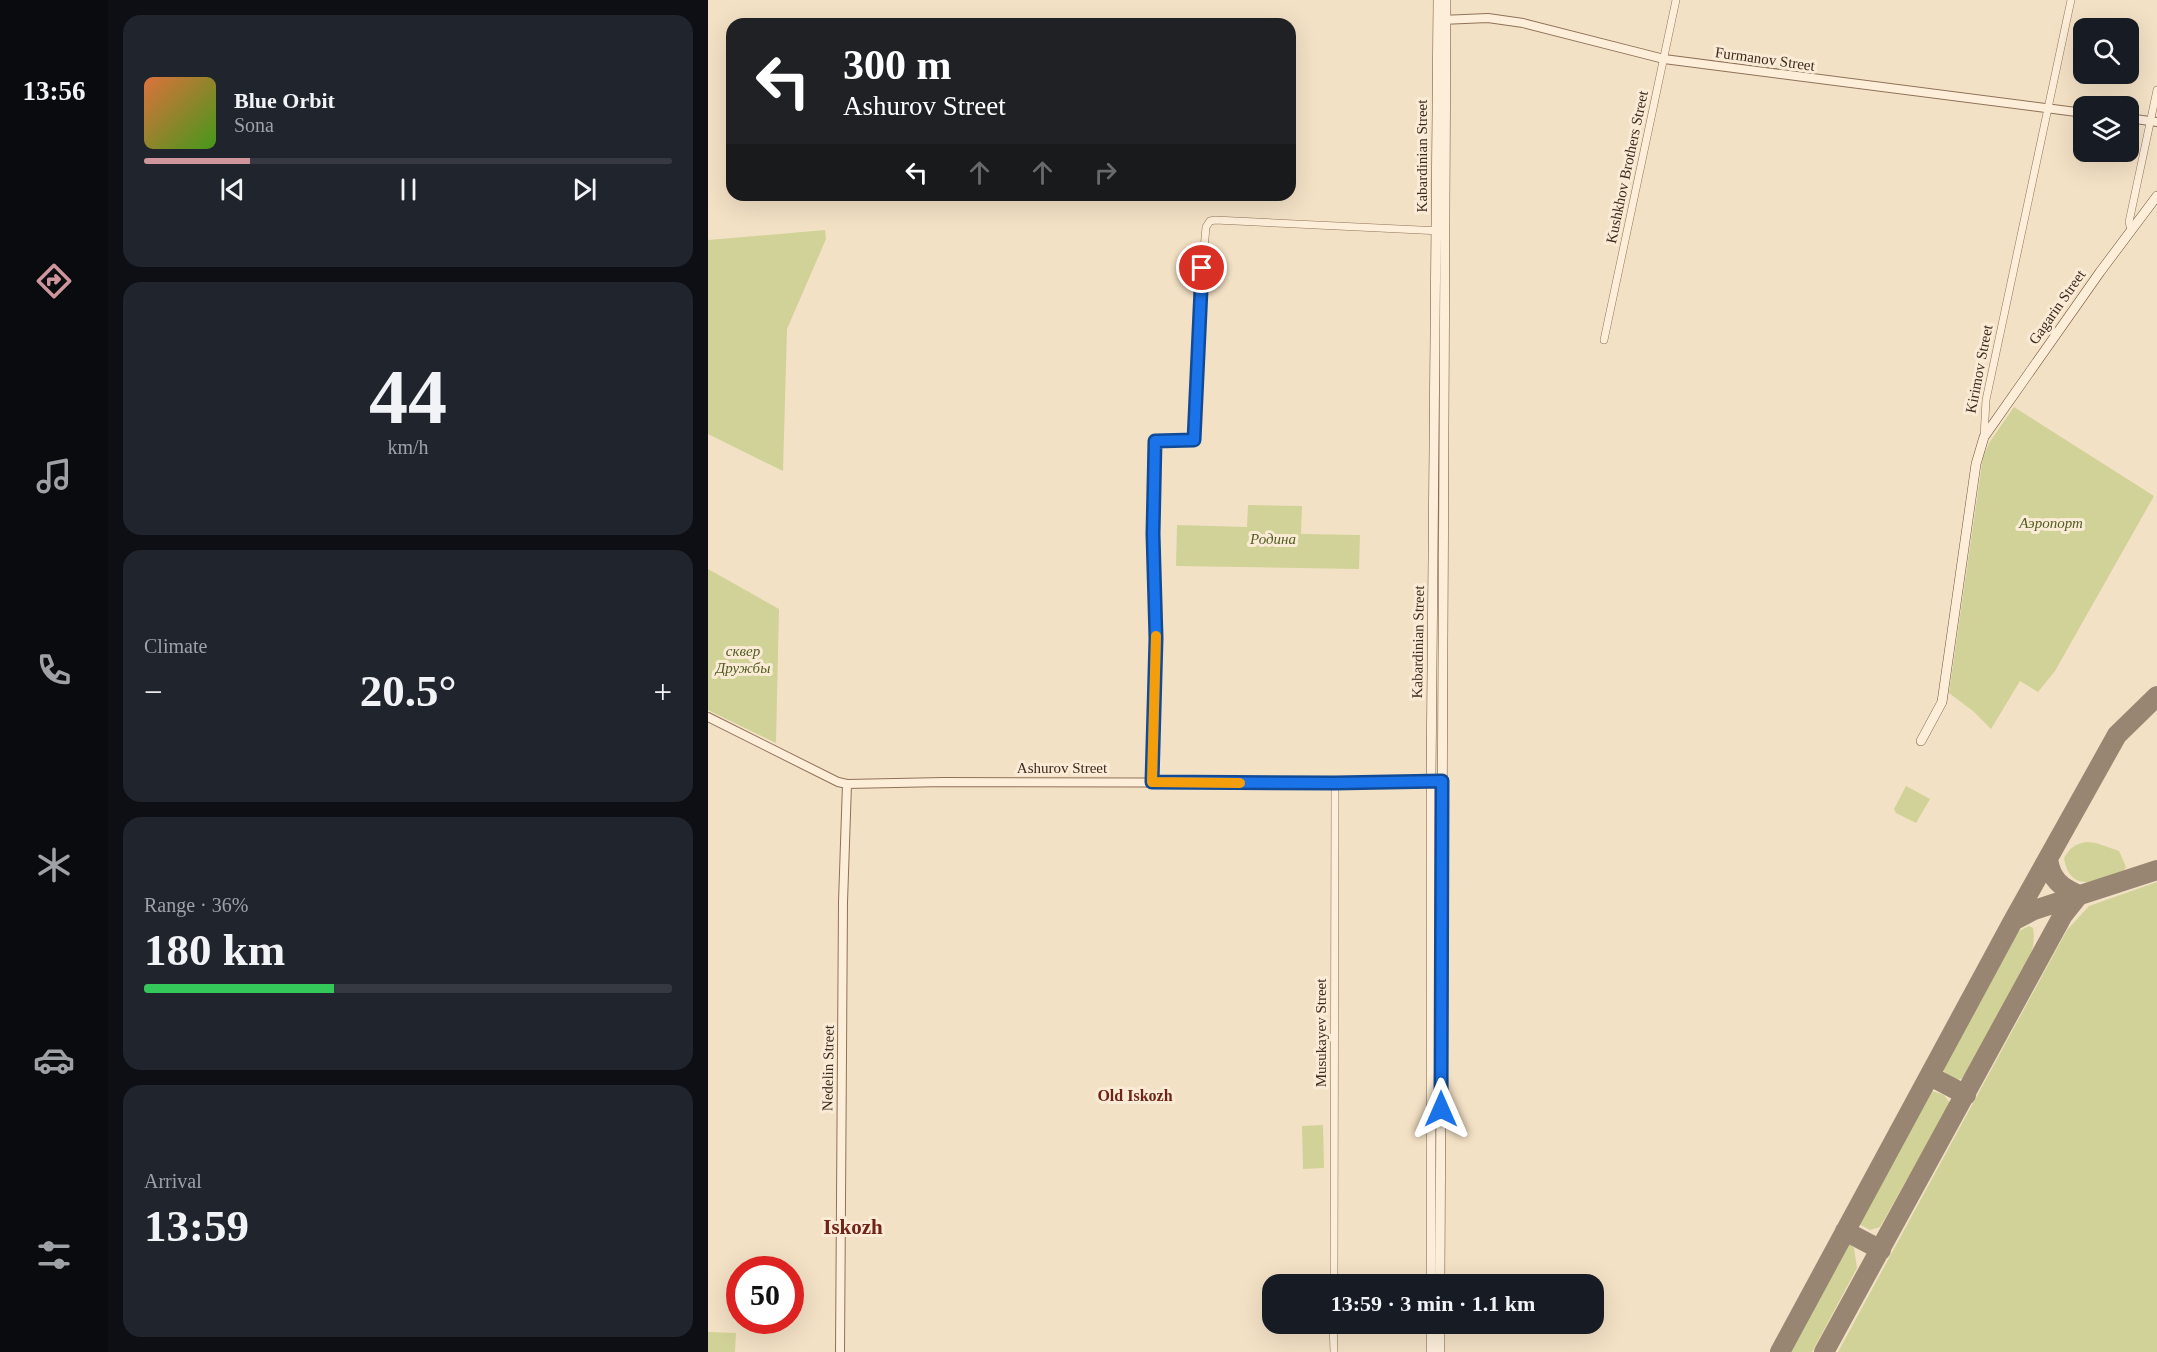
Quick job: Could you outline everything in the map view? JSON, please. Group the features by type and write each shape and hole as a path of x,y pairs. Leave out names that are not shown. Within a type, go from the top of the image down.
{"main road":[{"name":"Kabardinian Street","path":"1438,0 1442,20"},
{"name":"Kabardinian Street","path":"1440,1274 1441,231 1442,20 1446,0"},
{"name":"Gagarin Street","path":"1984,437 2157,196"},
{"name":"Kabardinian Street","path":"1431,1274 1431,781 1441,231"},
{"name":"Kirimov Street","path":"1921,741 1942,702 1976,464 1984,437"},
{"path":"1431,1334 1431,1352"},
{"path":"1440,1334 1440,1352"}],"street":[{"name":"Kushkhov Brothers Street","path":"1604,340 1676,0"},
{"name":"Kirimov Street","path":"1984,437 1986,400 2071,0"},
{"name":"Furmanov Street","path":"1442,20 1488,18 1523,23 1664,59 2073,111"},
{"path":"2131,230 2129,222 2154,121 2157,90"},
{"path":"2139,119 2154,121"},
{"path":"1152,782 1156,638 1153,534 1155,441 1194,440 1201,276 1206,227 1210,221 1215,220 1441,231"},
{"name":"Ashurov Street","path":"708,717 846,784 1442,781"},
{"name":"Musukayev Street","path":"1334,1274 1335,783"},
{"name":"Nedelin Street","path":"840,1352 846,784"},
{"path":"1334,1334 1334,1352"}],"green space":[{"path":"825,230 826,239 787,329 783,471 708,434 708,240"},
{"name":"Аэропорт","path":"2014,407 2154,496 2055,671 2038,692 2020,681 1991,729 1973,711 1949,693 1983,457 1989,443"},
{"name":"Родина","path":"1248,505 1302,506 1301,534 1360,535 1359,569 1176,566 1177,525 1247,527"},
{"name":"сквер Дружбы","path":"708,569 779,609 776,743 708,710"},
{"path":"1906,786 1930,799 1916,823 1896,813 1894,809"},
{"path":"2087,842 2119,851 2126,867 2123,872 2087,882 2072,877 2067,870 2064,858 2073,847"},
{"path":"2157,882 2157,1352 1838,1352 2067,930 2089,906"},
{"path":"2029,926 2033,928 2034,936 2029,960 1964,1078 1953,1081 1943,1070 2019,931"},
{"path":"1932,1091 1944,1095 1950,1103 1880,1227 1870,1230 1859,1224"},
{"path":"1323,1125 1324,1168 1303,1169 1302,1126"},
{"path":"1849,1243 1854,1248 1857,1268 1812,1352 1789,1352"},
{"path":"708,1332 736,1334 735,1352 708,1352"}],"taxiway":[{"path":"1780,1352 2013,921 2117,735 2157,696"},
{"path":"2048,859 2051,872 2058,882 2079,895"},
{"path":"2013,921 2034,910 2157,870"},
{"path":"1824,1352 2063,915 2079,895"},
{"path":"1930,1076 1966,1095"},
{"path":"1845,1231 1881,1250"}],"slow traffic":[{"path":"1156,636 1152,782 1240,783"}],"district":[{"name":"Old Iskozh","path":"1135,1095"},
{"name":"Iskozh","path":"853,1227"}],"route":[{"path":"1202,268 1194,440 1155,441 1153,534 1156,638 1152,782 1442,781 1441,1109"}]}
